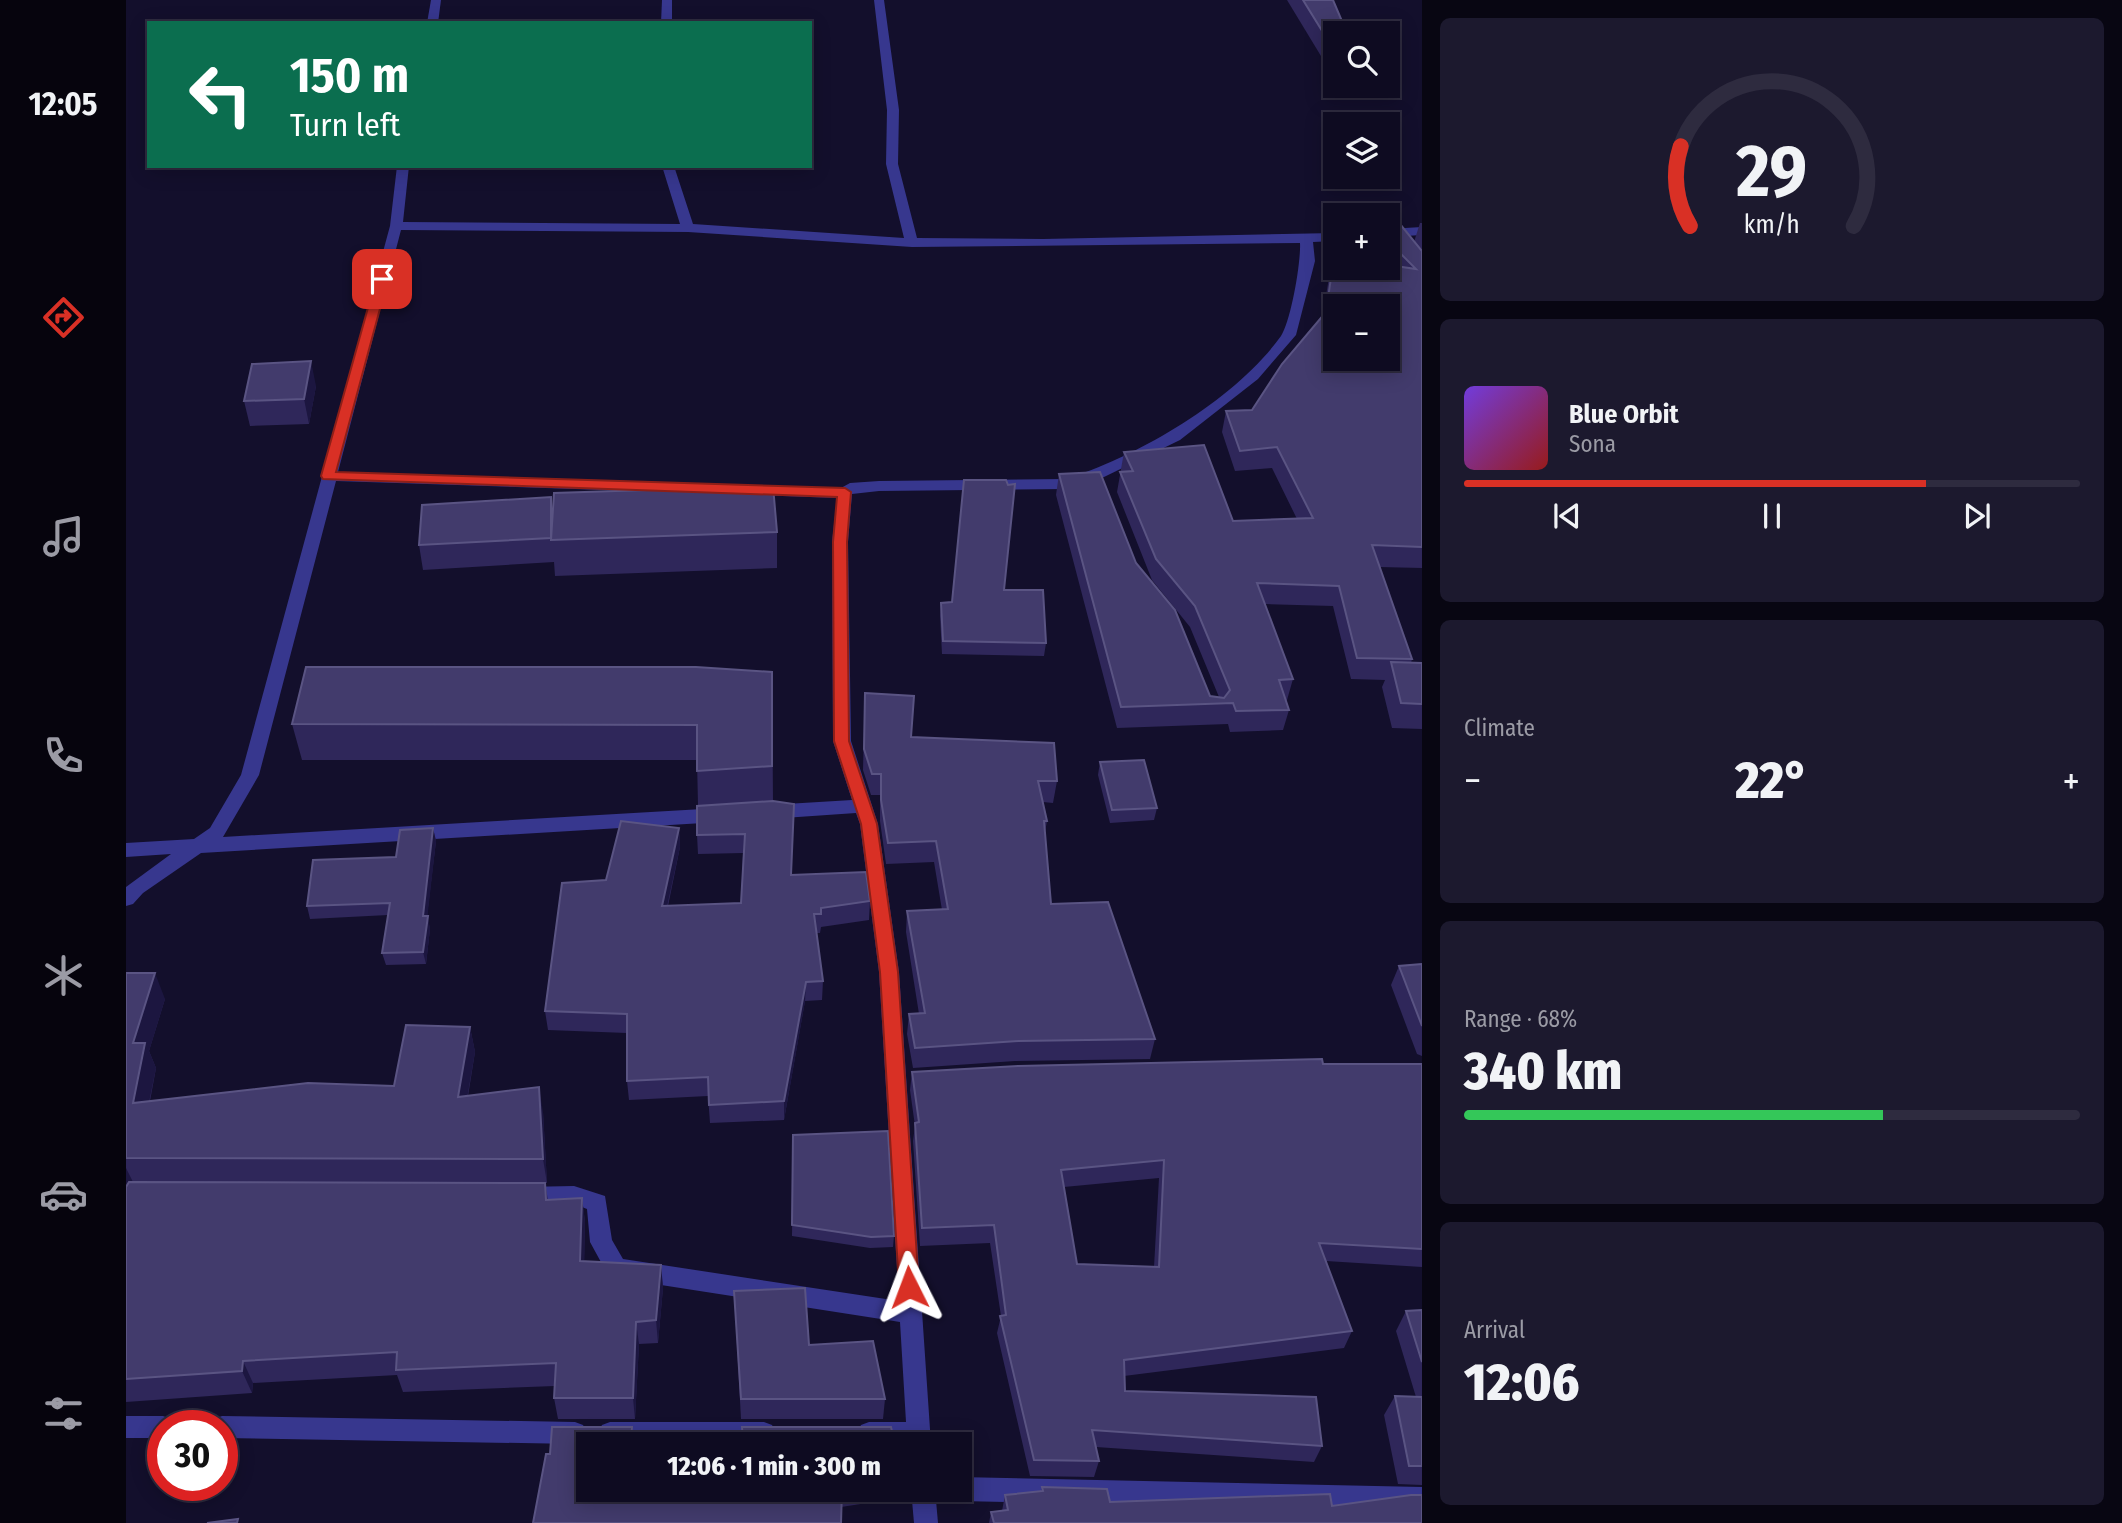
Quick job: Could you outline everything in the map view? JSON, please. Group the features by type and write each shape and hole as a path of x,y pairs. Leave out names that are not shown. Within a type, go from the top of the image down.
{"street":[{"path":"432,21 436,0"},
{"path":"666,21 667,0"},
{"path":"879,0 893,110 892,163 912,243"},
{"path":"126,899 136,888 216,834 250,775 396,226 403,168"},
{"path":"669,168 688,228"},
{"path":"396,226 688,228 912,243 1323,238"},
{"path":"1400,232 1422,230"},
{"path":"328,476 845,492 850,488 879,486 1066,484 1102,480 1175,437 1253,376 1289,335 1308,261 1306,239"},
{"path":"1400,241 1409,250"},
{"path":"845,492 840,542 842,741 869,824 903,1080 910,1313 918,1432"},
{"path":"126,850 863,806"},
{"path":"499,1196 574,1195 597,1203 601,1242 616,1268 910,1313"},
{"path":"126,1427 147,1427"},
{"path":"238,1427 576,1433"},
{"path":"972,1489 1422,1499"},
{"path":"924,1502 926,1523"}],"building":[{"path":"1303,0 1333,0 1342,21 1323,21 1323,32"},
{"path":"1400,224 1422,251 1422,547 1372,545 1412,659 1357,658 1339,586 1257,583 1293,679 1279,680 1289,710 1236,711 1233,703 1121,707 1059,474 1100,472 1136,563 1175,610 1210,696 1224,698 1230,690 1195,606 1156,559 1120,472 1133,471 1124,452 1204,445 1233,521 1313,518 1277,447 1240,451 1226,411 1252,410 1282,364 1323,316 1323,371 1400,371 1400,294 1329,294 1331,280 1400,280 1400,267 1416,269 1400,253"},
{"path":"311,361 304,399 244,401 252,364"},
{"path":"964,480 1006,480 1008,485 1015,484 1004,590 1043,590 1046,643 943,641 941,603 952,602"},
{"path":"773,486 777,532 551,540 554,493"},
{"path":"551,497 551,538 419,545 422,505"},
{"path":"1391,662 1422,663 1422,704 1401,703"},
{"path":"306,667 696,667 772,672 772,766 697,771 697,725 292,724"},
{"path":"865,693 914,696 911,737 1054,743 1057,781 1038,781 1047,821 1044,821 1051,904 1108,902 1155,1039 1018,1041 915,1048 909,1014 925,1013 907,911 948,909 936,841 888,843 881,800 881,774 872,774 864,749"},
{"path":"1144,760 1157,808 1112,810 1100,762"},
{"path":"773,801 794,804 791,875 866,872 870,901 821,908 821,914 814,914 823,981 806,982 784,1101 709,1105 708,1077 627,1081 627,1014 545,1011 562,883 606,880 621,821 679,828 662,906 741,903 745,834 697,835 697,806"},
{"path":"433,828 423,916 428,916 423,952 382,953 390,903 307,906 313,860 396,857 400,830"},
{"path":"1422,964 1422,1026 1399,966"},
{"path":"126,973 155,973 133,1043 145,1043 133,1103 308,1083 394,1086 406,1025 470,1027 458,1097 539,1087 543,1159 126,1158"},
{"path":"1322,1059 1323,1064 1422,1064 1422,1249 1319,1243 1352,1331 1124,1360 1125,1391 1316,1397 1322,1446 1092,1430 1099,1461 1034,1460 1000,1316 1006,1315 994,1225 922,1228 915,1123 919,1122 912,1072 1018,1066","holes":["1164,1160 1159,1267 1077,1264 1061,1170"]},
{"path":"888,1131 894,1236 871,1237 792,1225 793,1135"},
{"path":"129,1182 545,1183 546,1200 582,1198 580,1261 661,1265 656,1320 636,1322 633,1398 554,1398 556,1363 396,1370 397,1352 243,1361 242,1371 126,1379 126,1187"},
{"path":"805,1288 809,1345 873,1341 885,1399 741,1399 734,1291"},
{"path":"1422,1310 1422,1362 1406,1311"},
{"path":"1395,1396 1422,1397 1422,1466 1409,1466"},
{"path":"552,1427 632,1427 632,1432 576,1432 576,1502 842,1502 841,1523 533,1523 546,1454 550,1454"},
{"path":"742,1427 891,1427 892,1432 742,1432"},
{"path":"1042,1487 1107,1489 1110,1502 1330,1494 1332,1506 1422,1495 1422,1523 994,1523 991,1512 1008,1510 1005,1495 1043,1491"},
{"path":"238,1519 237,1523 207,1523"}],"route":[{"path":"382,279 328,476 845,492 840,542 842,741 869,824 889,972 909,1287"}]}
